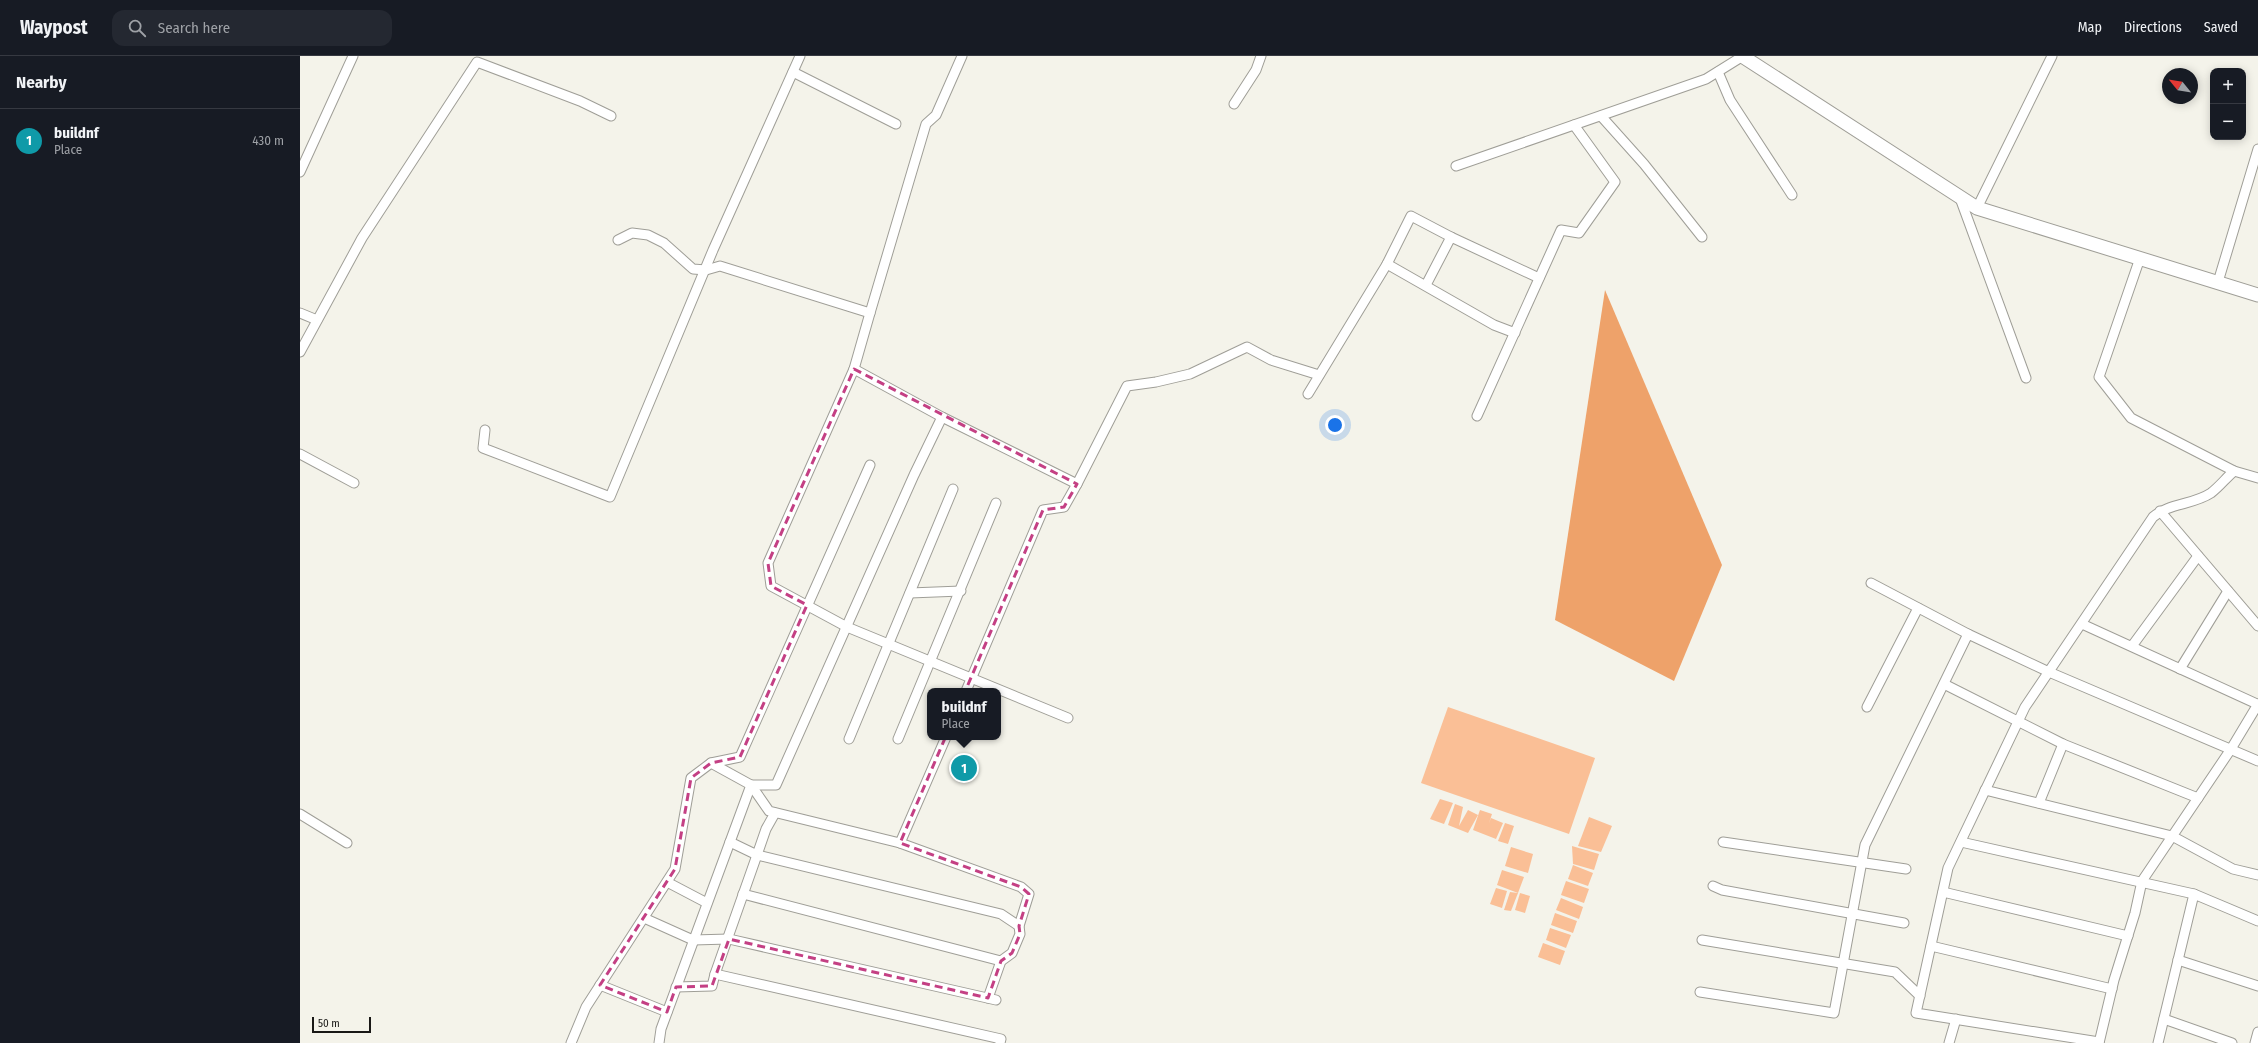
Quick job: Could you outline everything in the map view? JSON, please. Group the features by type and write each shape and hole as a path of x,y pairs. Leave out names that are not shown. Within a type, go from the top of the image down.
{"main road":[{"path":"1743,56 1977,208 2258,295"}],"street":[{"path":"300,172 353,56"},
{"path":"485,430 483,448 610,497 706,270 800,56"},
{"path":"962,56 936,115 926,124 854,369 768,563 771,586 847,626 995,688"},
{"path":"1234,104 1256,70 1261,56"},
{"path":"1456,166 1706,80 1743,56"},
{"path":"1977,208 2052,56"},
{"path":"300,352 362,238 476,62 580,101 611,116"},
{"path":"793,72 896,124"},
{"path":"1718,72 1730,100 1792,195"},
{"path":"1601,116 1644,164 1702,237"},
{"path":"1477,416 1561,230 1579,233 1615,182 1574,125"},
{"path":"2218,282 2258,149"},
{"path":"1960,198 2026,378"},
{"path":"1308,394 1386,264 1411,216 1451,238 1540,278"},
{"path":"618,240 632,233 648,235 664,243 693,269 706,270 720,266 870,313"},
{"path":"1426,285 1451,238"},
{"path":"2140,258 2099,377 2131,418 2234,471 2258,478"},
{"path":"1386,264 1426,285 1494,325 1515,333"},
{"path":"300,313 317,320"},
{"path":"967,688 1044,510 1064,507 1127,386 1190,374 1247,347 1271,360 1320,375"},
{"path":"854,369 942,417 1077,484"},
{"path":"751,785 776,785 942,417"},
{"path":"300,454 354,483"},
{"path":"571,1043 586,1007 675,869 691,778 711,763 740,757 870,465"},
{"path":"2082,624 2258,704 2231,749 2142,881 2128,936 2112,989 2099,1043 1916,1013 1948,868 2025,707 2153,517 2160,511 2189,503 2211,493 2234,471"},
{"path":"849,739 953,489"},
{"path":"898,739 996,503"},
{"path":"2160,511 2258,626"},
{"path":"2132,646 2198,556"},
{"path":"1871,583 1968,634 2049,672 2258,761"},
{"path":"910,593 960,591"},
{"path":"2180,668 2228,591"},
{"path":"1868,707 1918,608"},
{"path":"1700,992 1834,1013 1865,845 1968,634"},
{"path":"1944,684 2018,723 2063,744 2198,798"},
{"path":"1001,690 1068,718"},
{"path":"900,842 945,740"},
{"path":"2039,803 2063,744"},
{"path":"644,918 693,940 729,939 992,999 1001,961 1012,952 1020,934 1019,926 1029,894 1021,887 900,842 769,811 751,785 711,763"},
{"path":"659,1043 661,1029 667,1012 751,785"},
{"path":"1985,790 2172,836 2233,869 2258,875"},
{"path":"676,987 712,986 766,828 775,813"},
{"path":"300,814 347,843"},
{"path":"730,842 757,855 1001,914 1019,926"},
{"path":"1723,842 1906,869"},
{"path":"1961,842 2142,881 2194,894 2258,921"},
{"path":"667,882 707,903"},
{"path":"1713,886 1722,890 1904,923"},
{"path":"1943,892 2128,936"},
{"path":"743,894 1001,961"},
{"path":"2158,1043 2194,894"},
{"path":"1702,940 1895,972 1920,996"},
{"path":"1931,946 2112,989"},
{"path":"2178,960 2258,986"},
{"path":"715,974 1001,1039 1000,1043"},
{"path":"600,985 667,1012"},
{"path":"1949,1043 1956,1019"},
{"path":"2164,1019 2232,1043"},
{"path":"2255,1043 2258,1032"}],"highlighted area":[{"path":"854,369 1077,484 1064,507 1043,510 900,843 1021,887 1029,894 1019,926 1020,934 1012,953 1001,961 988,998 729,939 712,986 676,987 667,1012 600,985 675,869 691,778 711,763 740,757 807,605 771,586 768,563"}],"shaded area":[{"path":"1605,290 1722,565 1674,681 1555,620"},
{"path":"1448,707 1595,758 1569,834 1421,783"},
{"path":"1440,799 1453,803 1444,824 1430,819"},
{"path":"1455,804 1463,807 1459,826 1468,810 1478,815 1468,833 1448,825"},
{"path":"1480,810 1492,814 1489,823 1491,818 1503,823 1496,839 1473,830"},
{"path":"1589,817 1612,826 1601,852 1578,846"},
{"path":"1505,823 1514,826 1508,844 1498,841"},
{"path":"1572,846 1599,854 1594,870 1573,864"},
{"path":"1511,847 1533,854 1528,873 1505,866"},
{"path":"1573,865 1593,873 1588,886 1568,879"},
{"path":"1502,870 1524,877 1518,893 1497,885"},
{"path":"1566,881 1589,889 1584,903 1561,895"},
{"path":"1496,888 1507,891 1502,908 1490,904"},
{"path":"1510,892 1518,893 1511,911 1504,910"},
{"path":"1520,893 1530,896 1525,913 1515,910"},
{"path":"1561,898 1583,907 1579,919 1556,910"},
{"path":"1555,913 1577,921 1573,933 1551,925"},
{"path":"1550,928 1571,935 1566,948 1546,940"},
{"path":"1543,943 1565,951 1560,965 1538,957"}],"place":[{"name":"buildnf","path":"964,768"}]}
